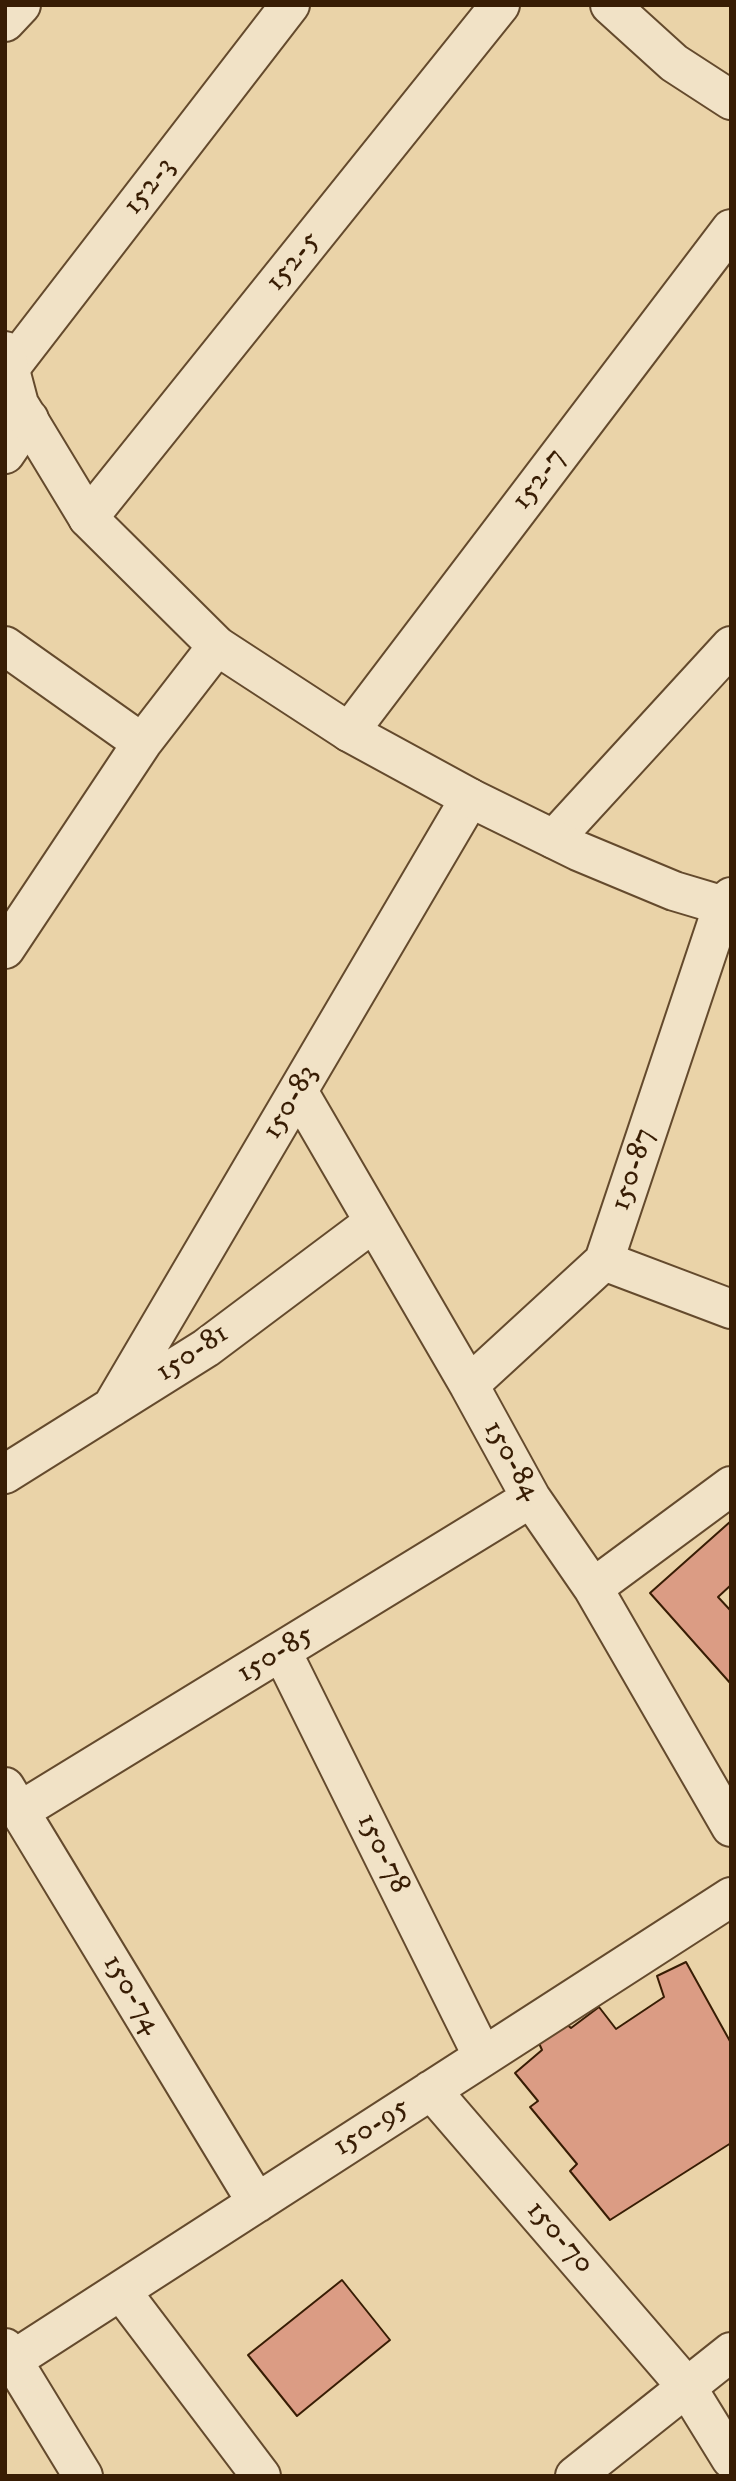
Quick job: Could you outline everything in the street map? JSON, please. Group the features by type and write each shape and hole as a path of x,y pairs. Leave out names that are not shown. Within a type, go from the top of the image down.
{"street":[{"path":"5,22 21,5"},
{"name":"152-3","path":"8,360 289,5"},
{"name":"152-5","path":"88,518 500,5"},
{"path":"611,5 674,63 731,100"},
{"name":"152-7","path":"349,732 731,229"},
{"path":"8,360 19,404 88,518 217,646 349,732 470,798 554,839 674,891 728,903"},
{"path":"5,454 29,419"},
{"path":"5,646 142,743"},
{"path":"5,949 142,743 217,646"},
{"path":"554,839 731,646"},
{"name":"150-83","path":"112,1407 470,798"},
{"name":"150-87","path":"469,1385 604,1261 728,903"},
{"name":"150-84","path":"298,1091 469,1385 531,1498 593,1588 731,1827"},
{"name":"150-81","path":"5,1474 206,1348 374,1222"},
{"path":"604,1261 731,1309"},
{"path":"593,1588 731,1486"},
{"name":"150-85","path":"10,1795 282,1652 531,1498"},
{"name":"150-78","path":"282,1652 483,2057"},
{"name":"150-74","path":"10,1795 257,2203"},
{"name":"150-95","path":"9,2354 121,2291 731,1897"},
{"name":"150-70","path":"431,2090 686,2386 731,2459"},
{"path":"121,2291 261,2476"},
{"path":"575,2476 731,2352"},
{"path":"9,2354 83,2476"}],"building":[{"path":"731,1521 731,1585 718,1597 731,1611 731,1684 650,1593"},
{"path":"686,1962 731,2043 731,2143 610,2220 570,2171 577,2164 530,2107 538,2101 515,2073 542,2050 538,2041 564,2022 571,2028 599,2007 616,2029 664,1997 657,1976"},
{"path":"342,2280 390,2340 297,2416 248,2355"}]}
